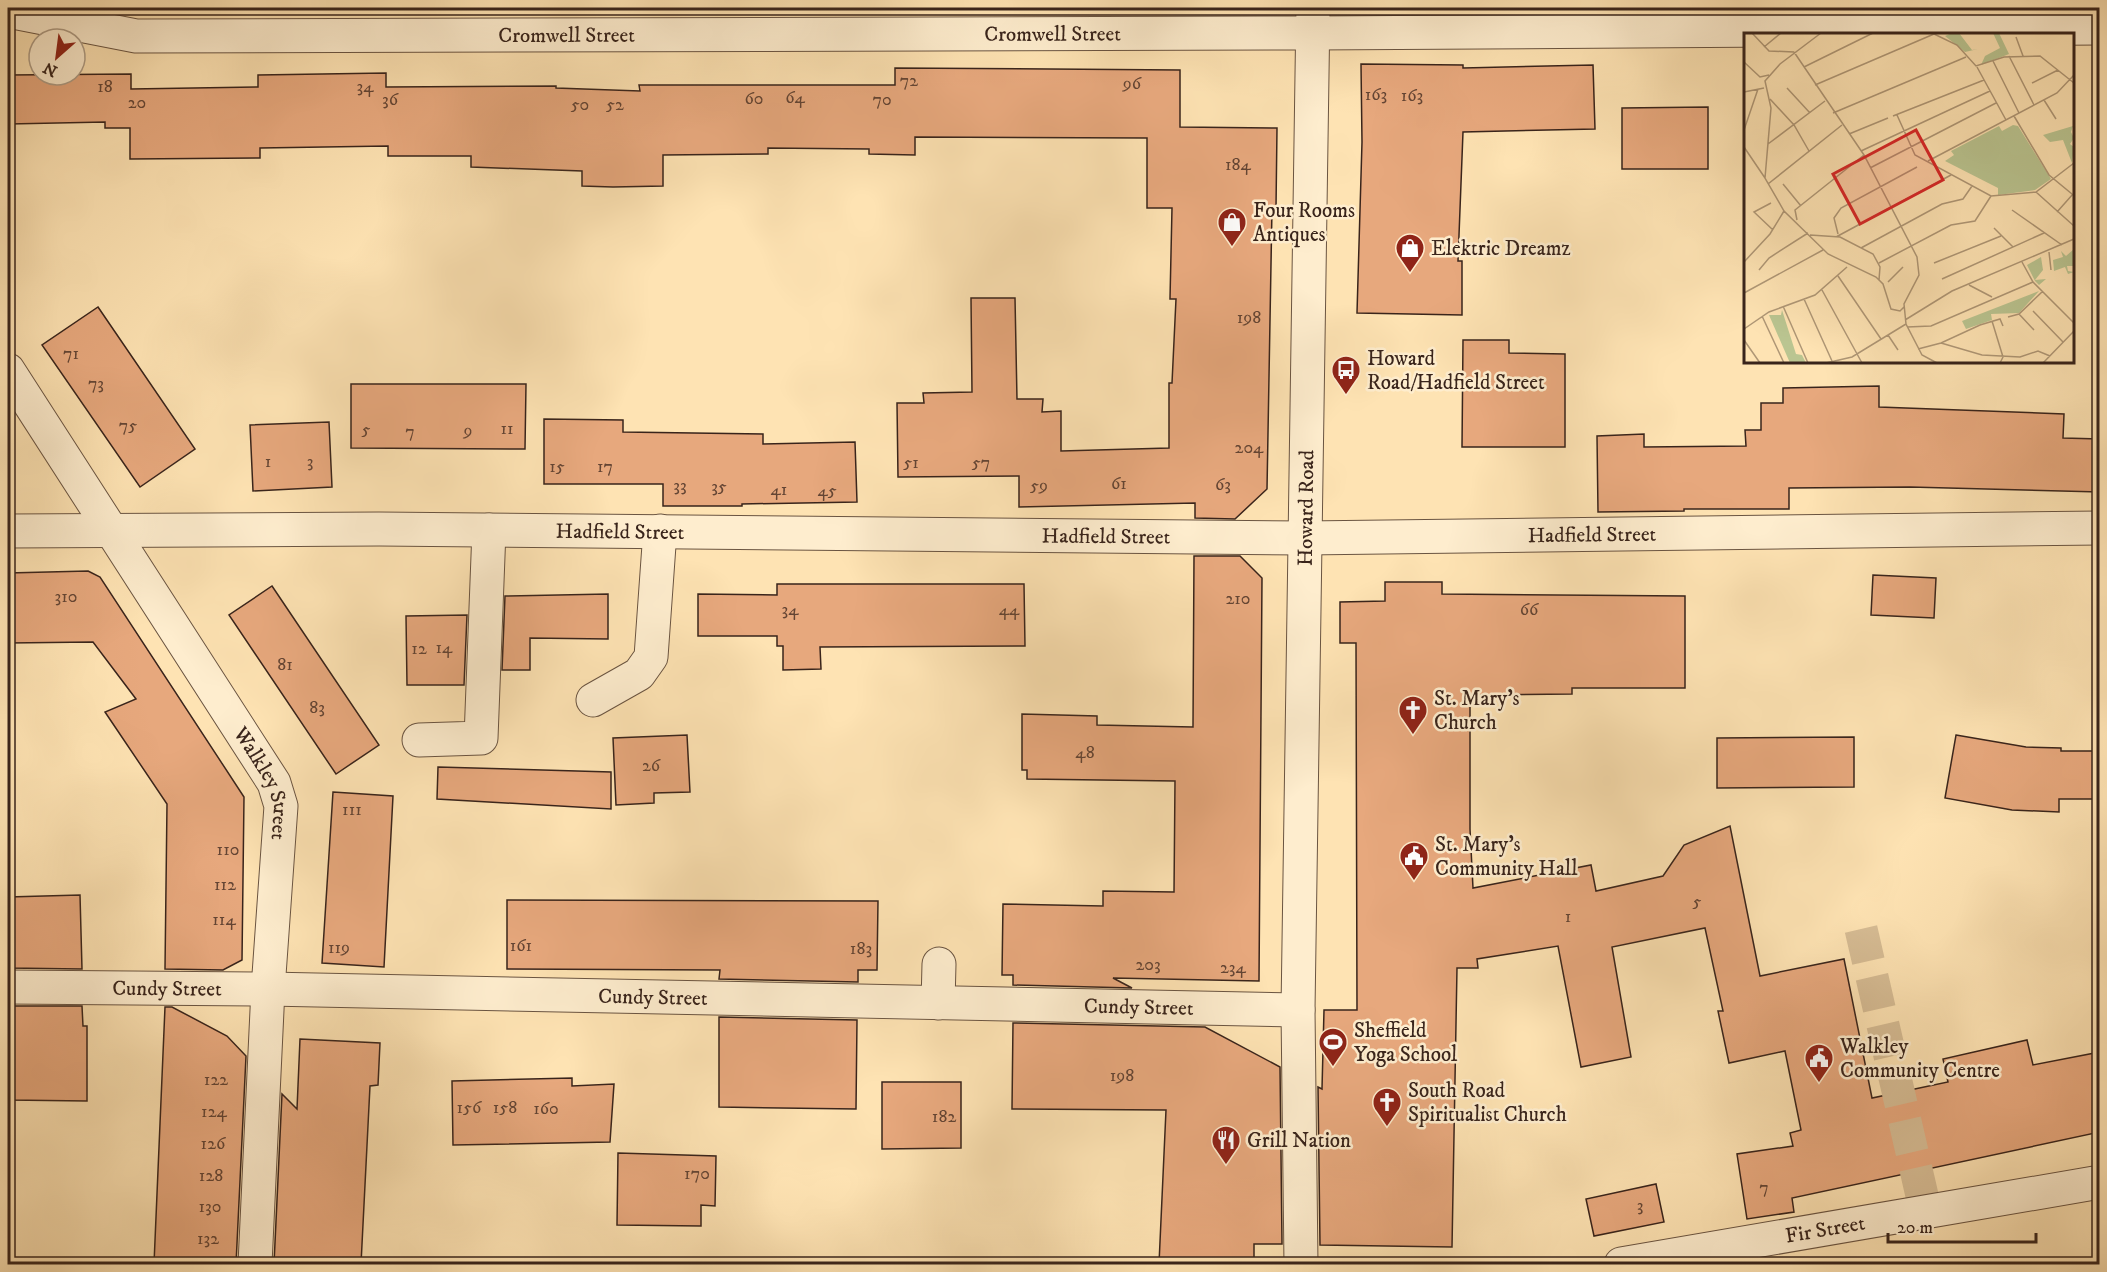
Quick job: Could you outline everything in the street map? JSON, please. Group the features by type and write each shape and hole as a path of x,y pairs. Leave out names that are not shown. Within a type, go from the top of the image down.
{"street":[{"name":"Cromwell Street","path":"8,11 136,36 1313,20 2100,28"},
{"name":"Howard Road","path":"1301,1264 1298,1010 1313,20"},
{"name":"Walkley Street","path":"8,370 274,783 281,806 268,989 255,1264"},
{"name":"Hadfield Street","path":"8,531 379,529 1305,538 2100,528"},
{"path":"419,740 481,738 489,530"},
{"path":"593,700 639,674 651,657 660,531"},
{"path":"938,1002 939,964"},
{"name":"Cundy Street","path":"8,987 268,989 1298,1010"},
{"name":"Fir Street","path":"1621,1264 2100,1182"}],"building":[{"path":"1361,64 1463,65 1463,68 1593,65 1595,129 1463,132 1458,261 1462,261 1462,315 1357,313 1362,142"},
{"path":"895,68 1180,70 1180,127 1277,128 1276,208 1272,208 1267,489 1235,519 1195,518 1195,503 1019,507 1019,476 898,477 897,403 924,403 923,393 972,392 971,298 1015,298 1017,399 1043,399 1042,412 1061,411 1061,451 1169,448 1169,383 1172,383 1176,299 1170,299 1172,208 1147,208 1147,138 915,137 915,155 869,154 869,149 768,148 768,154 663,155 663,186 582,186 582,171 471,167 471,156 388,156 388,146 260,148 260,158 130,159 130,128 105,128 105,122 9,124 8,75 27,75 27,87 87,87 87,74 131,74 131,89 258,87 258,75 386,73 386,87 556,86 556,88 640,91 639,85 895,85"},
{"path":"1708,107 1708,169 1622,169 1622,108"},
{"path":"98,307 195,449 140,487 42,345"},
{"path":"1463,340 1509,340 1509,353 1565,354 1565,447 1462,447"},
{"path":"351,384 526,384 525,449 351,448"},
{"path":"1879,386 1879,407 2064,414 2063,438 2100,439 2100,492 1910,487 1789,488 1789,509 1598,512 1597,436 1644,434 1644,447 1746,446 1745,430 1761,430 1761,403 1783,403 1783,388"},
{"path":"544,419 623,420 623,432 763,434 763,444 855,442 857,502 663,506 663,484 544,484"},
{"path":"329,422 332,487 253,491 250,425"},
{"path":"1194,556 1240,556 1262,578 1259,981 1113,978 1132,988 1013,985 1013,975 1002,975 1003,904 1103,906 1103,891 1174,892 1175,781 1027,779 1027,770 1022,770 1022,714 1097,716 1097,725 1193,727"},
{"path":"88,571 100,577 244,797 242,960 223,970 165,969 167,804 105,712 136,699 93,642 8,643 8,573"},
{"path":"1873,575 1936,578 1934,618 1871,615"},
{"path":"1385,582 1442,582 1442,594 1685,596 1685,688 1572,688 1572,694 1470,695 1470,829 1473,888 1591,865 1596,891 1663,876 1684,845 1730,826 1760,976 1844,959 1872,1098 1948,1082 1943,1059 2027,1040 2033,1065 2100,1052 2100,1132 1792,1198 1794,1212 1747,1219 1737,1154 1793,1146 1790,1133 1801,1130 1785,1051 1729,1063 1718,1011 1723,1011 1705,928 1612,947 1631,1057 1581,1067 1558,946 1477,959 1478,968 1457,968 1452,1247 1320,1245 1318,1087 1322,1089 1324,1010 1357,1010 1356,643 1340,643 1340,602 1385,601"},
{"path":"777,584 1024,584 1025,646 820,647 821,669 783,670 783,646 777,646 777,636 698,636 698,594 777,595"},
{"path":"272,586 379,745 336,774 229,615"},
{"path":"608,594 608,639 530,638 530,670 502,670 505,596"},
{"path":"467,615 464,685 407,685 406,616"},
{"path":"687,735 690,792 654,793 654,803 616,805 613,738"},
{"path":"1956,735 2026,747 2061,748 2061,751 2100,751 2100,799 2059,799 2059,812 2012,810 1945,798"},
{"path":"1854,737 1854,787 1717,788 1717,738"},
{"path":"438,767 611,772 611,809 437,799"},
{"path":"333,792 393,796 384,967 322,963"},
{"path":"80,895 82,969 8,968 8,897"},
{"path":"507,900 878,901 877,970 858,970 858,982 719,979 720,970 507,969"},
{"path":"8,1006 82,1006 83,1026 87,1026 87,1101 8,1100"},
{"path":"165,1007 172,1007 227,1036 246,1056 236,1264 154,1264"},
{"path":"719,1017 857,1020 856,1109 719,1107"},
{"path":"1013,1023 1205,1027 1280,1067 1282,1244 1254,1244 1254,1264 1159,1264 1166,1110 1012,1109"},
{"path":"300,1039 380,1043 378,1085 370,1086 361,1264 274,1264 282,1094 297,1109"},
{"path":"572,1078 572,1086 614,1084 610,1142 453,1145 452,1081"},
{"path":"882,1082 961,1082 961,1148 882,1149"},
{"path":"618,1153 716,1156 715,1206 701,1205 701,1226 617,1225"},
{"path":"1656,1184 1664,1222 1594,1236 1586,1199"}],"tunnel":[{"path":"1861,929 1926,1213"}],"place":[{"name":"Four Rooms Antiques","path":"1232,248"},
{"name":"Elektric Dreamz","path":"1410,274"},
{"name":"Howard Road/Hadfield Street","path":"1346,396"},
{"name":"St. Mary's Church","path":"1413,736"},
{"name":"St. Mary's Community Hall","path":"1414,882"},
{"name":"Sheffield Yoga School","path":"1333,1068"},
{"name":"Walkley Community Centre","path":"1819,1084"},
{"name":"South Road Spiritualist Church","path":"1387,1128"},
{"name":"Grill Nation","path":"1226,1166"}]}
